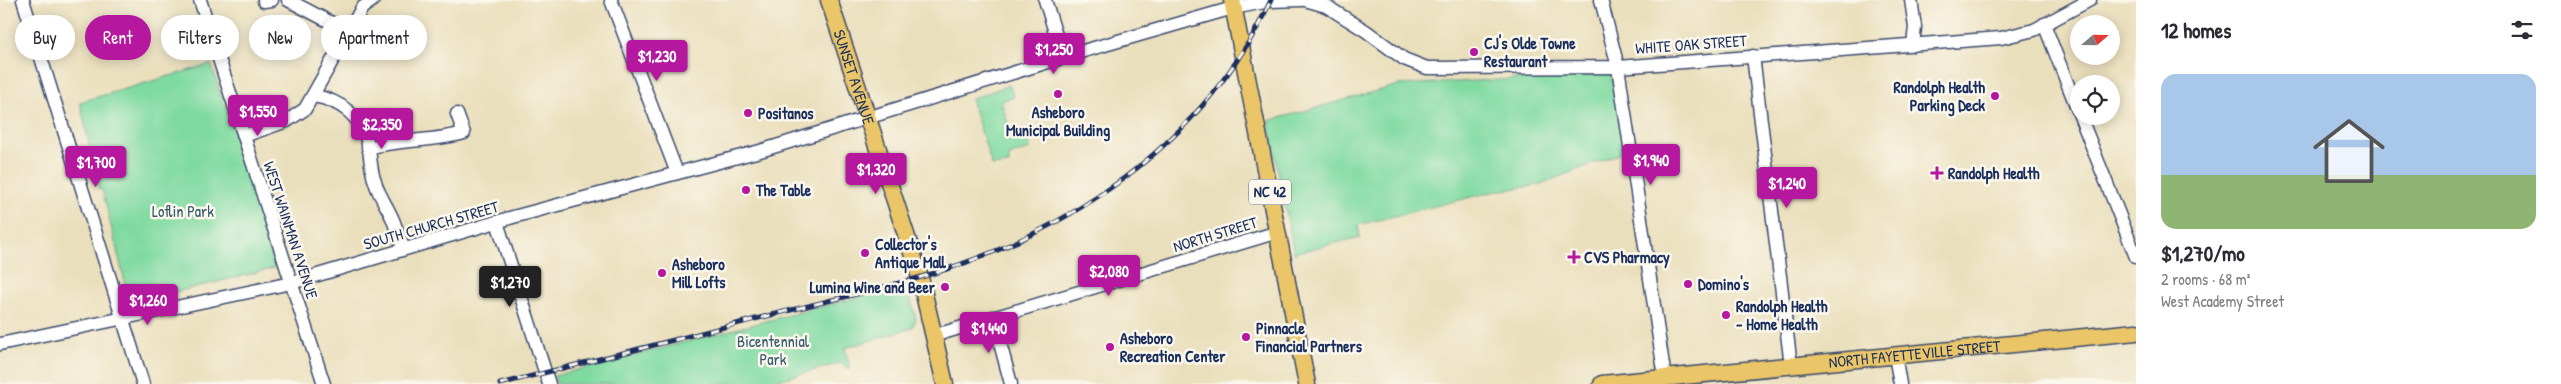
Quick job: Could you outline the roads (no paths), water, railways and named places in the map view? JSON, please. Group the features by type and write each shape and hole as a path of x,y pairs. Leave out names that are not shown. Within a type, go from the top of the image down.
{"main road":[{"name":"SUNSET AVENUE","path":"829,0 920,277 945,384"},
{"name":"NC 42","path":"1233,4 1307,384"},
{"name":"NORTH FAYETTEVILLE STREET","path":"1602,384 2136,332"}],"street":[{"path":"23,0 143,384"},
{"name":"WEST WAINMAN AVENUE","path":"200,0 324,384"},
{"path":"288,0 321,17"},
{"path":"358,15 362,8 372,0"},
{"path":"610,0 677,173"},
{"path":"1045,0 1063,58"},
{"name":"WHITE OAK STREET","path":"1063,58 1233,4 1270,0 1303,0 1326,6 1366,31 1404,59 1427,68 1618,66 1913,46 2000,38 2034,30 2090,0"},
{"path":"1601,0 1618,66 1666,378"},
{"path":"1912,0 1915,27 1913,46"},
{"path":"2044,24 2070,92"},
{"path":"1753,56 1791,366"},
{"name":"SOUTH CHURCH STREET","path":"0,344 291,282 497,222 760,151 1063,58"},
{"path":"244,136 287,122 305,108 314,96 334,60"},
{"path":"314,96 339,104 352,113 361,127 368,148 374,182 382,201 393,219 404,250"},
{"path":"368,148 382,144 443,139 464,134 457,114"},
{"path":"2083,125 2136,257"},
{"path":"497,222 549,384"},
{"name":"NORTH STREET","path":"933,336 1278,232"},
{"path":"993,317 1011,384"},
{"path":"1895,355 1900,384"}],"railway":[{"path":"500,384 918,278 973,260 1027,237 1078,209 1126,177 1169,140 1209,98 1243,52 1271,0"}],"place":[{"name":"CJ's Olde Towne Restaurant","path":"1474,52"},
{"name":"Asheboro Municipal Building","path":"1058,94"},
{"name":"Randolph Health Parking Deck","path":"1995,96"},
{"name":"Positanos","path":"748,113"},
{"name":"Randolph Health","path":"1937,173"},
{"name":"The Table","path":"746,190"},
{"name":"Collector's Antique Mall","path":"865,253"},
{"name":"CVS Pharmacy","path":"1574,257"},
{"name":"Asheboro Mill Lofts","path":"662,273"},
{"name":"Domino's","path":"1688,284"},
{"name":"Lumina Wine and Beer","path":"945,287"},
{"name":"Randolph Health - Home Health","path":"1726,315"},
{"name":"Pinnacle Financial Partners","path":"1246,337"},
{"name":"Asheboro Recreation Center","path":"1110,347"}],"park label":[{"name":"Loflin Park","path":"183,211"},
{"name":"Bicentennial Park","path":"773,350"}]}
